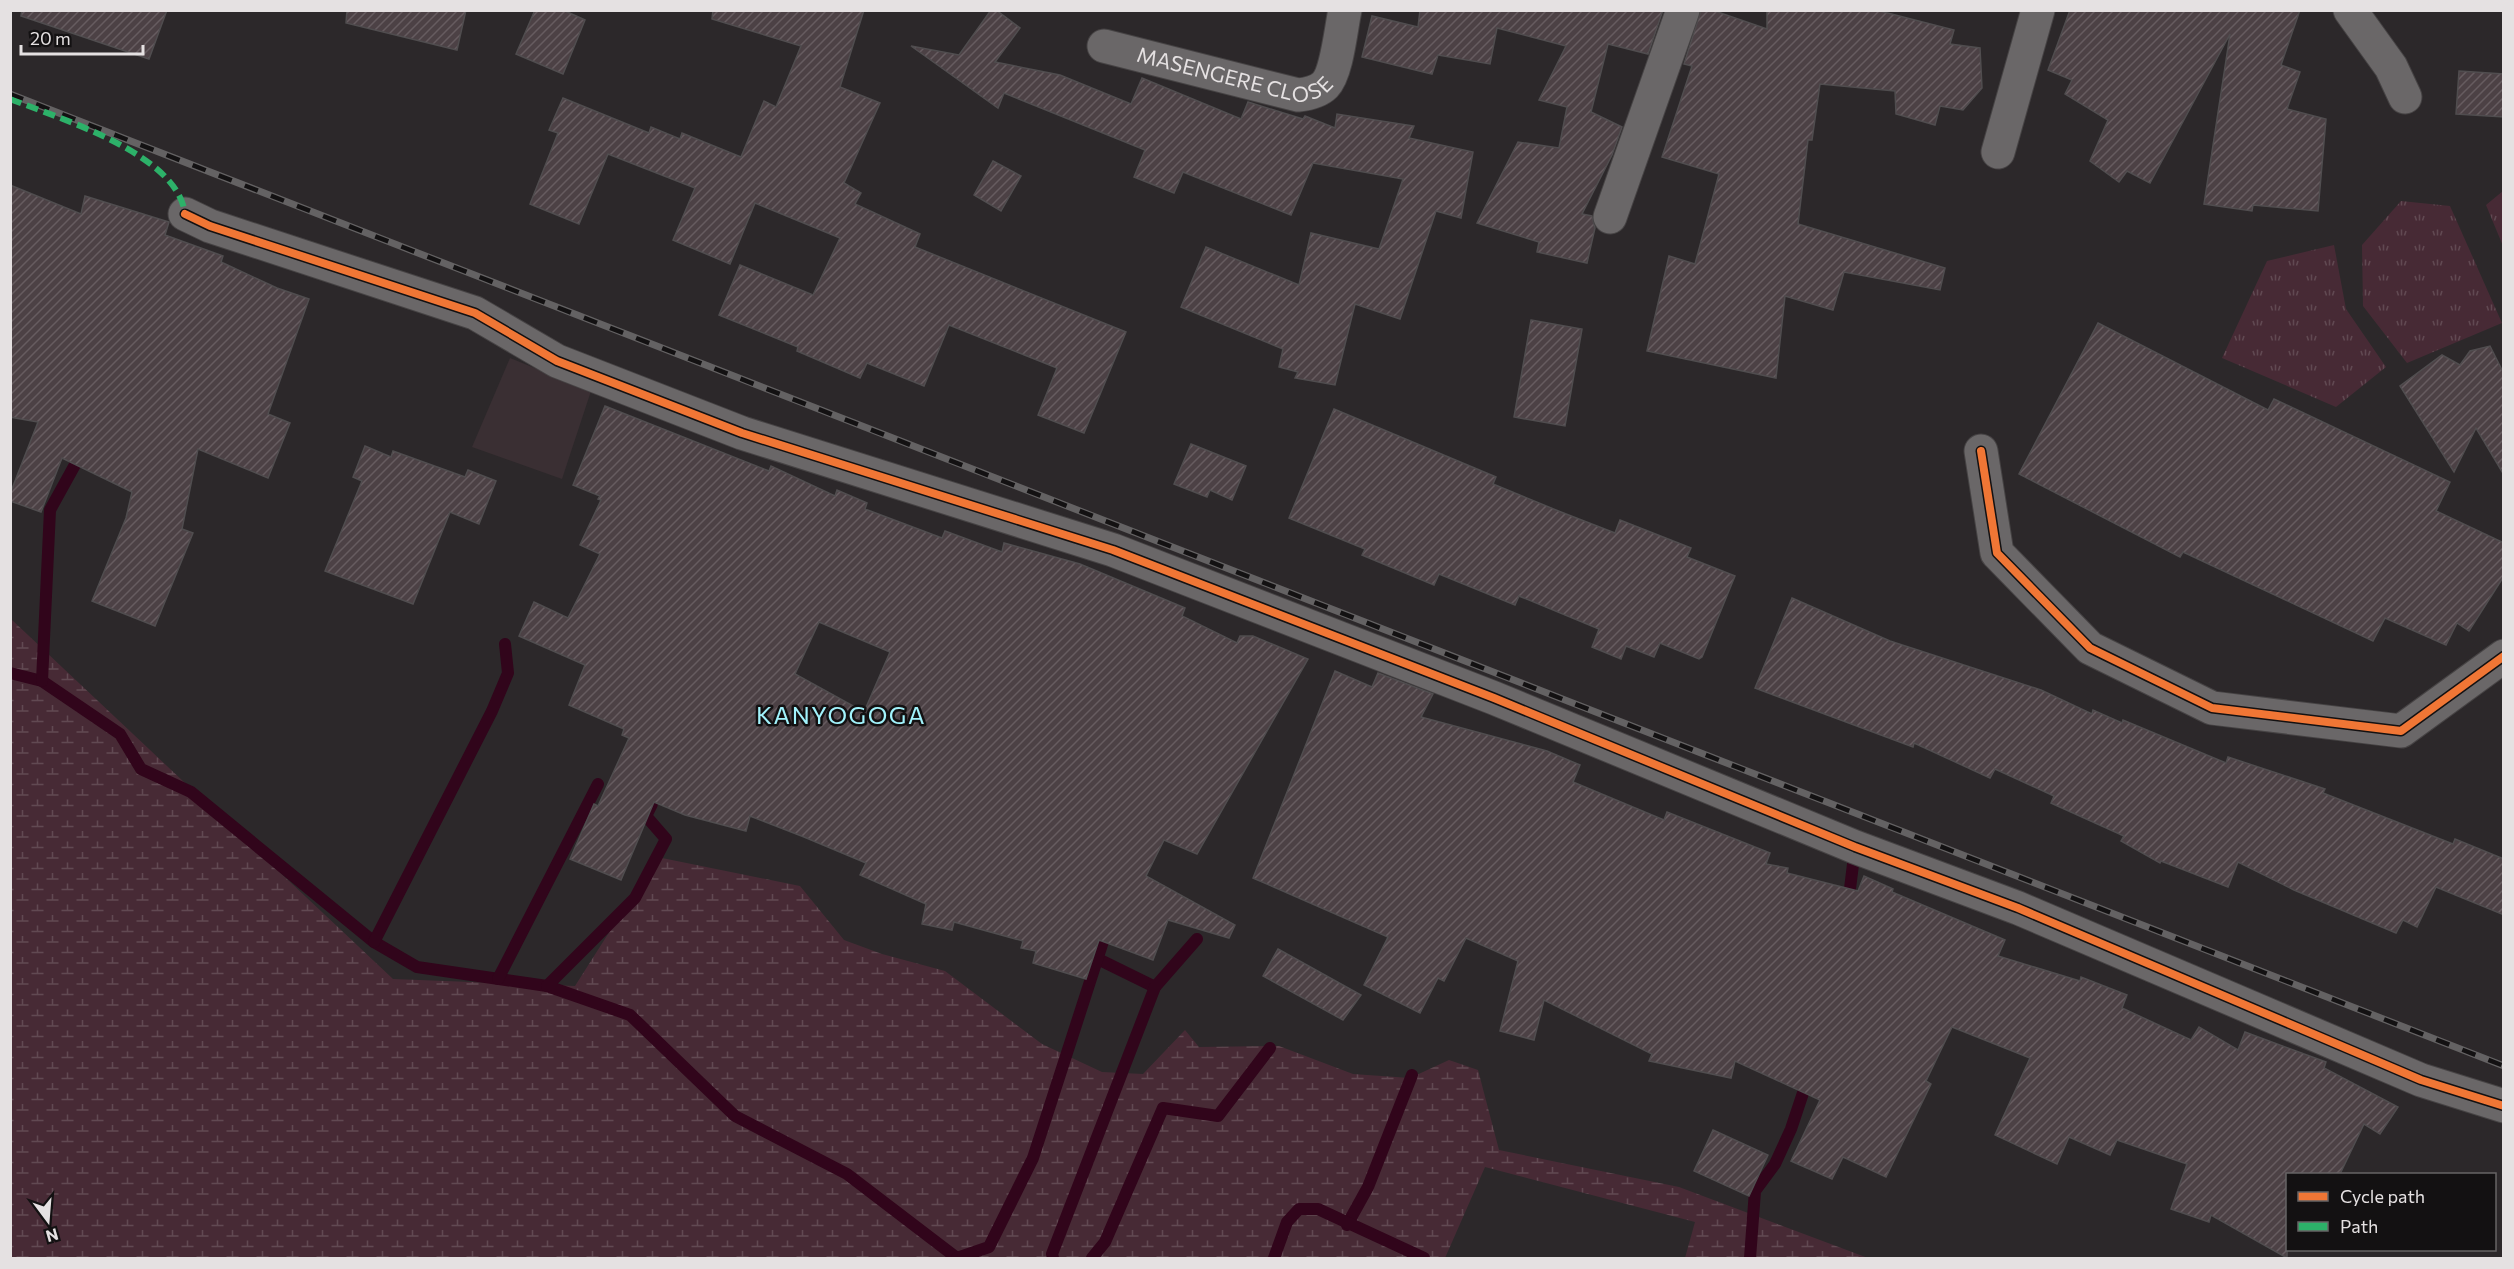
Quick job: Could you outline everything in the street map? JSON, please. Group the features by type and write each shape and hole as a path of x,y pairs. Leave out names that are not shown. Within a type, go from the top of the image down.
{"street":[{"name":"MASENGERE CLOSE","path":"1104,46 1299,95 1309,94 1325,86 1331,76 1345,10"},
{"path":"1610,216 1683,10"},
{"path":"1998,152 2038,10"},
{"path":"2350,10 2391,67 2405,97"},
{"path":"185,214 210,226 476,313 557,361 742,433 1113,550 1494,698 1855,847 2018,908 2421,1080 2504,1107"},
{"path":"1981,451 1997,554 2090,648 2212,708 2401,731 2504,656"}],"shaded area":[{"path":"510,358 591,391 562,479 472,447"}],"green space":[{"path":"2503,191 2503,246 2486,205"},
{"path":"2401,201 2450,206 2502,323 2407,363 2363,306 2362,245"},
{"path":"2334,245 2346,309 2386,367 2336,407 2222,358 2267,261"},
{"path":"11,619 393,979 575,986 657,857 800,886 844,940 882,954 945,971 1042,1044 1102,1072 1143,1074 1185,1030 1199,1047 1279,1046 1353,1074 1410,1078 1449,1060 1478,1070 1499,1150 1679,1187 1868,1258 1685,1258 1695,1222 1485,1167 1445,1258 11,1258"}],"building":[{"path":"22,10 167,10 149,59 21,16"},
{"path":"347,10 466,10 457,50 346,23"},
{"path":"535,10 563,10 585,20 563,74 516,54"},
{"path":"713,10 864,10 840,87 880,103 844,183 861,193 855,204 920,234 915,247 1126,332 1084,433 1038,415 1057,368 949,325 924,386 867,363 860,378 797,351 798,347 719,315 740,265 813,295 840,238 755,203 730,264 673,240 695,188 608,154 579,224 530,204 558,133 549,130 563,98 649,133 651,127 680,139 682,133 741,157 764,101 776,107 801,46 712,19"},
{"path":"991,10 996,10 1020,28 995,62 1060,75 1131,104 1142,78 1241,119 1248,102 1303,119 1305,116 1335,128 1337,114 1414,126 1409,138 1473,152 1461,218 1436,211 1400,319 1355,304 1335,385 1295,378 1298,372 1279,367 1283,349 1181,307 1206,247 1299,285 1311,233 1379,249 1403,179 1313,163 1291,215 1183,172 1174,193 1134,177 1145,150 1004,93 998,108 911,46 959,55"},
{"path":"1420,10 1663,10 1648,54 1608,44 1591,112 1622,127 1612,155 1582,214 1592,216 1595,228 1587,263 1537,252 1539,242 1477,223 1518,142 1559,148 1567,107 1539,100 1566,46 1497,28 1490,64 1438,55 1432,74 1362,57 1372,16 1418,27"},
{"path":"1701,10 1712,10 1767,29 1767,10 1876,10 1954,30 1950,44 1980,48 1982,88 1963,110 1940,106 1935,125 1896,114 1895,91 1820,84 1812,140 1808,140 1798,224 1945,268 1940,290 1844,272 1833,310 1785,296 1776,378 1647,351 1669,256 1695,264 1719,174 1662,157 1692,66 1684,64"},
{"path":"2070,10 2300,10 2281,65 2300,72 2287,109 2326,119 2318,211 2253,205 2252,211 2204,204 2230,34 2150,183 2127,171 2119,182 2090,161 2108,120 2065,94 2072,80 2048,70"},
{"path":"2459,71 2504,74 2504,117 2456,114"},
{"path":"993,161 1021,176 1001,211 974,195"},
{"path":"10,185 81,214 85,196 169,222 165,235 223,256 221,262 277,288 309,299 268,414 290,423 268,478 198,449 182,529 193,533 155,626 92,601 126,518 132,492 62,458 41,512 10,501 10,494 38,422 10,417"},
{"path":"1531,320 1582,329 1565,426 1514,417"},
{"path":"2098,323 2268,410 2274,399 2450,482 2436,511 2504,543 2504,576 2469,631 2457,623 2446,645 2385,618 2373,641 2183,552 2180,557 2019,474"},
{"path":"2490,346 2504,374 2504,475 2476,428 2454,472 2400,386 2442,355 2460,365 2470,351"},
{"path":"605,406 769,471 771,466 835,496 837,490 867,503 865,509 942,538 945,531 1002,552 1004,543 1080,564 1185,608 1182,616 1237,643 1240,636 1253,636 1308,659 1197,854 1164,840 1146,876 1235,925 1229,938 1168,920 1153,960 1099,940 1086,979 1033,963 1036,951 1021,948 1023,941 954,922 952,930 922,924 926,904 860,875 866,863 804,837 750,816 746,831 685,815 654,802 621,880 570,859 594,804 598,806 629,738 622,735 624,729 569,705 585,665 519,636 534,602 568,618 600,554 580,545 601,500 598,499 600,496 573,485","holes":["819,622 890,652 864,712 795,674"]},
{"path":"1334,409 1496,477 1493,484 1561,512 1615,533 1620,520 1691,548 1687,557 1735,576 1702,657 1699,659 1660,643 1654,657 1626,646 1621,659 1592,647 1599,629 1519,596 1515,605 1439,574 1434,585 1362,555 1365,549 1289,518"},
{"path":"1191,444 1246,466 1232,500 1210,490 1207,497 1174,484"},
{"path":"365,446 391,457 393,451 465,477 468,470 496,481 479,524 450,512 413,604 325,571 362,481 353,477"},
{"path":"1792,598 1890,641 2041,690 2092,714 2093,710 2122,723 2123,720 2226,763 2228,757 2325,789 2323,793 2453,844 2455,839 2504,859 2504,915 2436,887 2417,927 2403,920 2396,933 2294,890 2238,862 2228,887 2161,861 2160,863 2121,841 2124,836 2051,803 2054,796 1995,769 1990,778 1914,743 1913,747 1755,688"},
{"path":"1335,671 1372,687 1378,673 1433,694 1421,717 1547,751 1580,765 1573,782 1664,820 1667,812 1770,853 1766,864 1788,868 1787,873 1858,891 1864,876 1893,889 1892,892 2005,940 1998,956 2080,981 2081,977 2127,995 2122,1008 2191,1040 2199,1027 2238,1050 2245,1032 2326,1062 2324,1068 2398,1107 2380,1134 2364,1124 2340,1173 2286,1173 2287,1258 2211,1215 2209,1222 2171,1209 2187,1164 2117,1140 2110,1155 2069,1137 2057,1164 1995,1135 2030,1058 1952,1027 1926,1081 1931,1084 1886,1177 1843,1157 1832,1179 1791,1161 1820,1100 1735,1061 1731,1078 1649,1061 1652,1054 1544,1000 1534,1040 1500,1031 1518,961 1466,938 1444,981 1438,978 1420,1013 1364,985 1388,937 1253,878"},
{"path":"1278,949 1361,995 1343,1020 1263,976"},
{"path":"1713,1130 1768,1155 1749,1196 1694,1171"}],"waterway":[{"path":"42,681 50,510 82,452"},
{"path":"374,942 492,711 508,673 505,644"},
{"path":"10,673 42,681 120,734 141,769 191,792 374,942 417,967 547,986 630,1015 735,1116 847,1174 957,1258"},
{"path":"498,979 598,784"},
{"path":"547,986 635,898 666,839 646,816 652,804"},
{"path":"1848,905 1855,848"},
{"path":"957,1258 989,1247 1033,1158 1108,926"},
{"path":"1053,1258 1052,1254 1155,987 1197,939"},
{"path":"1098,959 1155,987"},
{"path":"1092,1258 1105,1242 1163,1108 1218,1116 1270,1048"},
{"path":"1347,1225 1368,1187 1412,1075"},
{"path":"1750,1258 1755,1191 1775,1164 1791,1129 1803,1093 1813,1079"},
{"path":"1274,1258 1287,1222 1299,1209 1318,1209 1424,1258"}],"railway":[{"path":"10,94 2504,1066"}],"marked path":[{"path":"10,99 86,128 140,157 162,174 178,193 185,214"}],"cycle path":[{"path":"185,214 210,226 475,313 557,361 742,433 1113,550 1494,698 1855,847 2018,908 2421,1080 2504,1106"},
{"path":"1981,451 1997,553 2090,648 2212,708 2401,731 2504,656"}],"district":[{"name":"KANYOGOGA","path":"841,716"}]}
